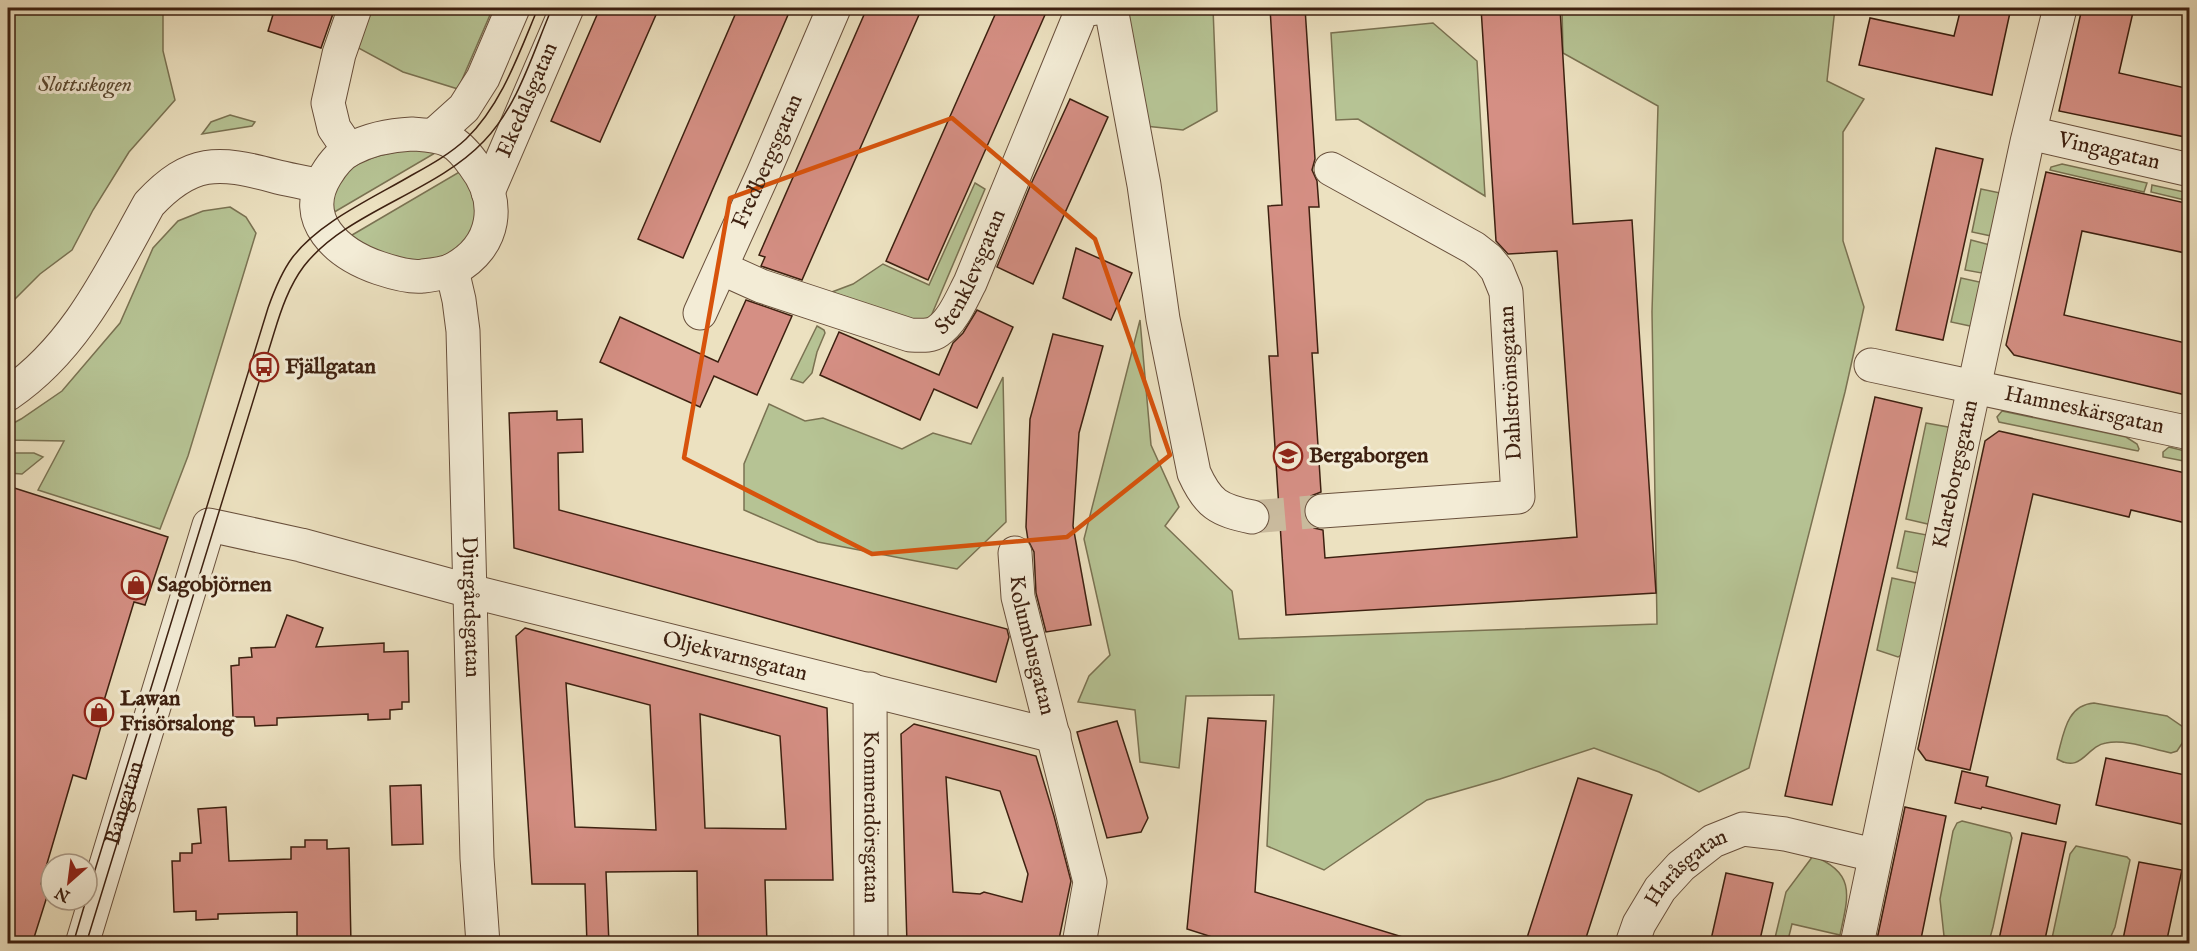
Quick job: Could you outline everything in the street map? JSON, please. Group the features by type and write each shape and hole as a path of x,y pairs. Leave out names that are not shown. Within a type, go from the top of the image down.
{"street":[{"path":"349,150 334,128 328,103 339,54 354,8"},
{"path":"434,135 464,108 483,78 513,8"},
{"name":"Ekedalsgatan","path":"488,192 567,8"},
{"name":"Fredbergsgatan","path":"700,313 834,8"},
{"name":"Stenklevsgatan","path":"721,268 761,286 910,334 926,335 938,332 951,318 970,283 1082,10 1098,8"},
{"path":"1111,8 1144,185 1163,319 1194,472 1202,490 1215,504 1227,512 1252,517"},
{"name":"Klareborgsgatan","path":"1857,944 1975,386 2030,133 2060,8"},
{"name":"Vingagatan","path":"2030,133 2190,170"},
{"path":"390,135 434,135 448,140 467,156 483,178 488,192 491,201 491,224 488,233 474,252 452,270 422,276 410,275 357,259 331,240 323,228 315,207 319,186 332,165 349,150 390,135"},
{"path":"8,394 40,368 68,340 149,204 163,189 183,176 218,165 242,167 319,186"},
{"name":"Dahlströmsgatan","path":"1322,511 1518,497 1506,292 1497,270 1483,255 1458,237 1331,169"},
{"name":"Djurgårdsgatan","path":"452,270 463,331 477,858 483,944"},
{"name":"Hamneskärsgatan","path":"1871,365 2190,433"},
{"name":"Oljekvarnsgatan","path":"209,525 301,545 470,591 1054,736"},
{"name":"Bangatan","path":"82,944 209,525"},
{"name":"Kolumbusgatan","path":"1016,553 1018,597 1054,736"},
{"name":"Kommendörsgatan","path":"870,689 871,944"},
{"path":"1054,736 1090,882 1079,944"},
{"name":"Haråsgatan","path":"1632,944 1639,924 1660,889 1681,866 1713,841 1743,829 1785,834 1874,855"}],"highlighted area":[{"path":"952,118 1095,239 1170,455 1067,537 872,554 684,458 730,198"}],"green space":[{"name":"Slottsskogen","path":"8,8 184,8 163,14 163,51 175,100 129,152 93,210 72,250 40,274 14,300 8,300"},
{"path":"364,8 493,8 458,89 403,72 351,44"},
{"path":"1128,8 1213,8 1217,111 1183,130 1145,126"},
{"path":"1562,8 1835,8 1827,81 1864,99 1843,132 1843,241 1864,307 1845,392 1749,768 1699,792 1659,772 1594,748 1427,800 1324,870 1267,846 1274,695 1186,696 1179,768 1140,762 1135,710 1078,702 1089,676 1110,655 1084,539 1140,320 1151,445 1179,507 1165,526 1232,591 1239,639 1657,624 1652,312 1658,106 1563,53"},
{"path":"1433,23 1477,61 1485,196 1358,119 1336,120 1331,33"},
{"path":"230,115 255,122 252,126 202,134 211,122"},
{"path":"415,148 435,153 331,214 335,186 350,169 370,158"},
{"path":"2062,164 2147,183 2144,192 2050,170 2051,167"},
{"path":"461,171 477,196 474,230 456,252 427,262 393,257 347,238"},
{"path":"975,183 985,189 929,321 924,324 824,295 853,284 883,264 929,285"},
{"path":"2152,185 2189,193 2189,201 2151,192"},
{"path":"1981,189 2005,194 1996,237 1972,232"},
{"path":"230,207 246,217 256,233 188,456 160,529 38,490 64,441 8,440 8,426 62,391 120,323 153,248 178,221 203,211"},
{"path":"1971,240 1994,246 1987,274 1965,270"},
{"path":"1961,278 1984,283 1975,327 1951,322"},
{"path":"817,326 825,333 812,373 803,383 791,379"},
{"path":"1003,377 1006,522 957,569 818,542 744,510 744,464 769,404 805,421 823,418 902,449 933,433 971,444"},
{"path":"2002,411 2126,437 2137,444 2139,449 2138,451 1999,422 1997,417"},
{"path":"1926,423 1948,427 1951,431 1932,525 1906,519"},
{"path":"2169,447 2189,452 2189,462 2163,457 2163,452"},
{"path":"8,453 34,453 43,457 22,474 8,473"},
{"path":"1905,531 1927,535 1919,573 1897,568"},
{"path":"1892,578 1915,583 1917,586 1901,655 1898,657 1877,650"},
{"path":"2094,703 2167,716 2183,727 2185,739 2177,751 2171,753 2131,743 2114,742 2099,745 2083,758 2072,763 2065,763 2057,759 2065,729 2072,714 2085,705"},
{"path":"1962,821 2010,833 2012,838 1993,927 1986,943 1944,936 1940,899 1953,831 1957,823"},
{"path":"2076,846 2127,857 2130,860 2115,927 2108,943 2051,943 2070,854"},
{"path":"1813,856 1837,870 1843,878 1847,898 1840,935 1792,924 1788,940 1775,938 1786,892"}],"building":[{"path":"275,8 335,8 321,48 268,31"},
{"path":"600,8 659,8 600,142 551,121"},
{"path":"738,8 791,8 683,258 638,239"},
{"path":"867,8 922,8 802,280 761,266 765,257 759,255"},
{"path":"998,8 1048,8 928,280 886,261"},
{"path":"1270,8 1305,8 1315,159 1312,170 1317,181 1319,207 1309,207 1318,353 1312,353 1321,492 1311,496 1305,502 1303,512 1307,522 1314,528 1323,530 1325,558 1577,537 1557,251 1508,254 1496,241 1481,8 1560,8 1573,224 1632,220 1656,593 1286,615 1269,356 1278,356 1268,206 1282,205"},
{"path":"1961,8 2011,8 1992,95 1859,65 1870,18 1954,36"},
{"path":"2082,8 2134,8 2119,73 2190,89 2190,138 2059,111"},
{"path":"1070,99 1108,117 1033,284 997,267 1031,184"},
{"path":"1936,148 1983,159 1943,340 1896,330"},
{"path":"2046,172 2190,204 2190,254 2082,231 2064,315 2190,344 2190,396 2014,355 2006,345"},
{"path":"1076,248 1132,273 1111,320 1063,298"},
{"path":"746,300 792,316 757,395 714,376 700,407 600,362 620,317 718,362"},
{"path":"977,310 1013,327 977,408 934,389 920,420 820,375 839,332 939,375 953,343 963,333"},
{"path":"1053,334 1103,346 1079,433 1073,526 1091,625 1046,632 1036,593 1034,552 1028,540 1026,527 1030,419"},
{"path":"1875,397 1922,408 1832,805 1785,796"},
{"path":"557,411 557,420 582,419 583,452 558,453 559,510 1007,629 1009,637 996,682 514,548 509,413"},
{"path":"1999,431 2190,474 2190,524 2131,510 2129,517 2033,494 1970,770 1926,760 1918,749 1985,441"},
{"path":"8,486 168,537 145,605 134,602 103,704 107,705 86,779 73,775 50,852 39,852 39,912 42,912 32,944 8,944"},
{"path":"287,615 323,628 316,647 384,643 384,652 408,651 409,702 402,702 402,709 390,710 390,719 368,720 368,714 277,718 277,725 255,726 254,717 233,717 231,666 239,665 239,658 252,657 251,648 275,647"},
{"path":"525,628 827,708 833,880 765,880 767,944 698,944 697,871 606,872 609,944 587,944 585,884 532,884 516,636","holes":["566,683 650,705 656,830 575,827","700,714 780,736 786,829 705,828"]},
{"path":"1208,718 1266,721 1255,892 1406,938 1405,944 1234,944 1187,929"},
{"path":"1117,721 1148,818 1141,832 1107,838 1077,732"},
{"path":"914,724 1036,756 1071,881 1058,944 1017,944 953,938 953,944 907,944 901,734","holes":["946,777 1000,791 1028,874 1022,902 984,892 980,894 953,892"]},
{"path":"2106,758 2190,776 2190,826 2096,805"},
{"path":"1962,771 1988,777 1986,786 2060,805 2056,824 1955,803"},
{"path":"1578,778 1632,795 1584,944 1525,944"},
{"path":"421,785 423,844 392,845 390,786"},
{"path":"226,807 229,861 291,859 291,847 305,847 305,840 327,840 327,849 349,848 351,944 297,944 297,912 218,914 218,919 196,920 196,911 174,912 172,861 180,861 180,853 192,853 192,844 201,843 198,809"},
{"path":"1905,807 1946,816 1920,944 1876,944"},
{"path":"2022,833 2066,842 2044,944 1998,944"},
{"path":"2139,862 2182,870 2166,944 2122,944"},
{"path":"1726,873 1773,883 1759,944 1710,944"}],"tunnel":[{"path":"1252,517 1322,511"}],"tram line":[{"path":"99,857 268,308 281,276 292,258 317,233 364,202 440,159 466,139 479,125 500,94 538,8"},
{"path":"86,944 277,324 290,290 304,266 322,247 367,216 441,175 484,141 496,127 515,95 552,8"},
{"path":"73,944 82,912"}],"place":[{"name":"Fjällgatan","path":"264,367"},
{"name":"Bergaborgen","path":"1288,456"},
{"name":"Sagobjörnen","path":"136,585"},
{"name":"Lawan Frisörsalong","path":"99,712"}]}
